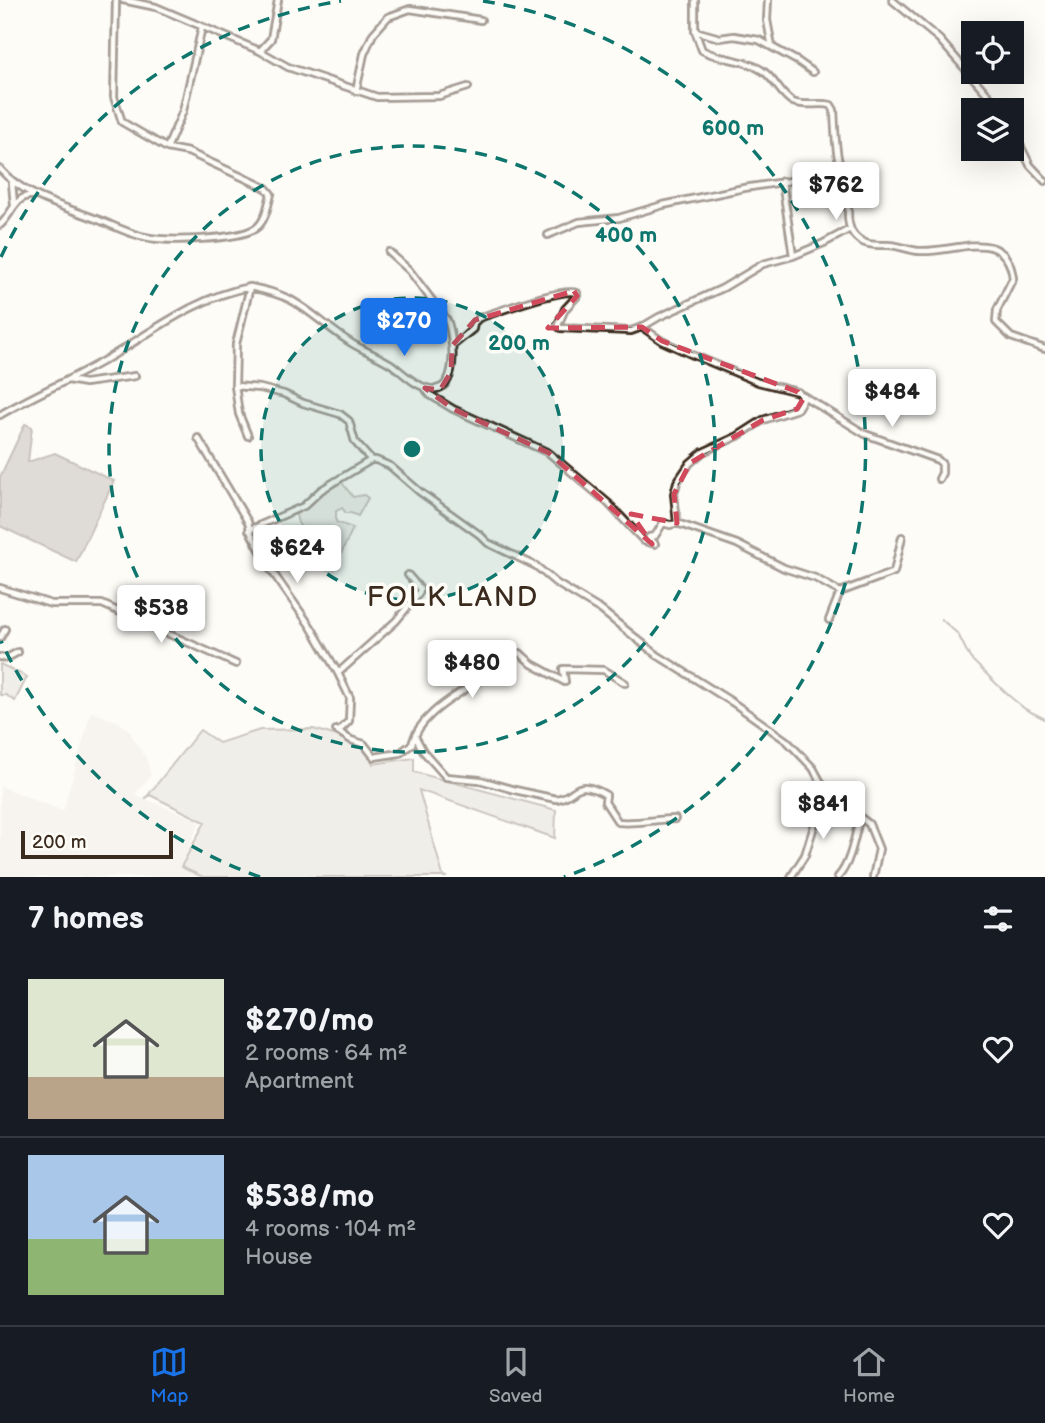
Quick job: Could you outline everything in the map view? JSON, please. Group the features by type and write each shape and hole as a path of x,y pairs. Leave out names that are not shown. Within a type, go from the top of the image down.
{"street":[{"path":"9,180 38,196 145,237 240,235 258,227 267,210 271,194 266,188 188,152 167,148 122,122 115,104 113,86 116,0"},
{"path":"123,0 156,7 260,51 288,67 376,97 439,96 468,87"},
{"path":"260,51 271,39 278,0"},
{"path":"695,0 695,31 702,50 759,68 771,77 791,101 831,105 834,110 842,173 848,191 850,229 862,242 874,246 899,246 920,251 961,246 998,248 1008,261 1013,278 998,310 996,321 1011,337 1045,349"},
{"path":"768,0 767,20 773,48"},
{"path":"892,0 939,39 990,98"},
{"path":"356,91 364,54 373,34 388,17 410,9 481,20"},
{"path":"167,148 183,111 202,27"},
{"path":"695,31 720,37 748,37 773,48 813,72"},
{"path":"1024,153 1030,165 1045,181"},
{"path":"0,169 14,186 14,206"},
{"path":"548,235 579,222 619,218 663,205 782,181 842,173"},
{"path":"782,181 793,256"},
{"path":"0,225 20,198 38,196"},
{"path":"452,346 472,329 479,318 557,293 574,291 578,295 565,309 558,325 560,328 631,331 723,288 762,264 793,256 850,229"},
{"path":"389,251 409,270 447,320 452,346 449,378 436,390 425,388"},
{"path":"248,436 239,414 234,386 236,344 250,287"},
{"path":"0,415 115,354 175,316 250,287 276,293 291,300 352,344 374,354 453,409 550,453 608,502 644,541 655,544 649,537 655,536 663,523 677,523 737,544 784,568 815,578 840,592"},
{"path":"642,327 662,341 758,382 792,389 866,434 938,460 942,464 939,479"},
{"path":"68,380 85,383 135,376"},
{"path":"234,386 260,388 284,394 340,414 349,421 355,442 371,460"},
{"path":"677,523 674,494 677,482 690,463 703,452 738,436 763,420 797,409 802,404 802,395"},
{"path":"198,438 248,522 249,530 271,570 311,627 350,698 349,721 338,731 351,740 364,744 374,757 400,753 412,744 414,735 444,704 479,681 478,675 485,666 503,656 520,653 531,664 565,682 564,669 604,670 625,683"},
{"path":"249,530 303,506 321,490 371,460 390,466 420,492 480,534 484,540 536,566 556,583 601,610 657,655 732,702 787,741 813,768 825,790 869,824 879,849 872,877"},
{"path":"829,620 840,592 894,572 902,537"},
{"path":"338,673 396,621 419,593 420,589 408,575"},
{"path":"0,588 51,604 102,604 236,664"},
{"path":"0,638 5,629"},
{"path":"0,657 7,658 18,652"},
{"path":"414,735 422,751 446,777 480,779 556,799 561,799 578,786 584,786 606,795 605,802 609,812 618,822 637,824 652,819 675,819"},
{"path":"791,877 805,855 825,790"},
{"path":"838,877 850,852 860,816"}],"highlighted area":[{"path":"574,291 577,296 548,328 642,327 662,341 798,392 803,399 797,409 763,420 690,463 674,494 677,523 631,514 652,544 549,453 453,409 425,388 440,390 451,372 452,346 475,320"}],"shaded area":[{"path":"25,424 32,427 28,462 55,453 114,481 76,562 0,526 0,477"},
{"path":"340,480 353,497 364,495 368,498 358,516 346,513 342,508 336,511 336,522 353,528 334,569 298,551 304,545 310,544 313,538 300,526 296,514 291,510 304,506"},
{"path":"0,664 27,677 15,701 6,695 0,695"},
{"path":"91,712 117,721 128,729 147,760 151,775 135,795 200,821 181,867 203,877 0,877 0,786 63,811"},
{"path":"313,729 351,740 364,748 373,764 414,758 414,772 556,810 555,838 419,790 443,876 447,877 203,877 181,867 205,822 150,795 145,799 200,730 219,743 260,730"}],"waterway":[{"path":"941,619 958,634 970,658 1008,695 1025,709 1045,719"}],"district":[{"name":"FOLK LAND","path":"453,597"}]}
